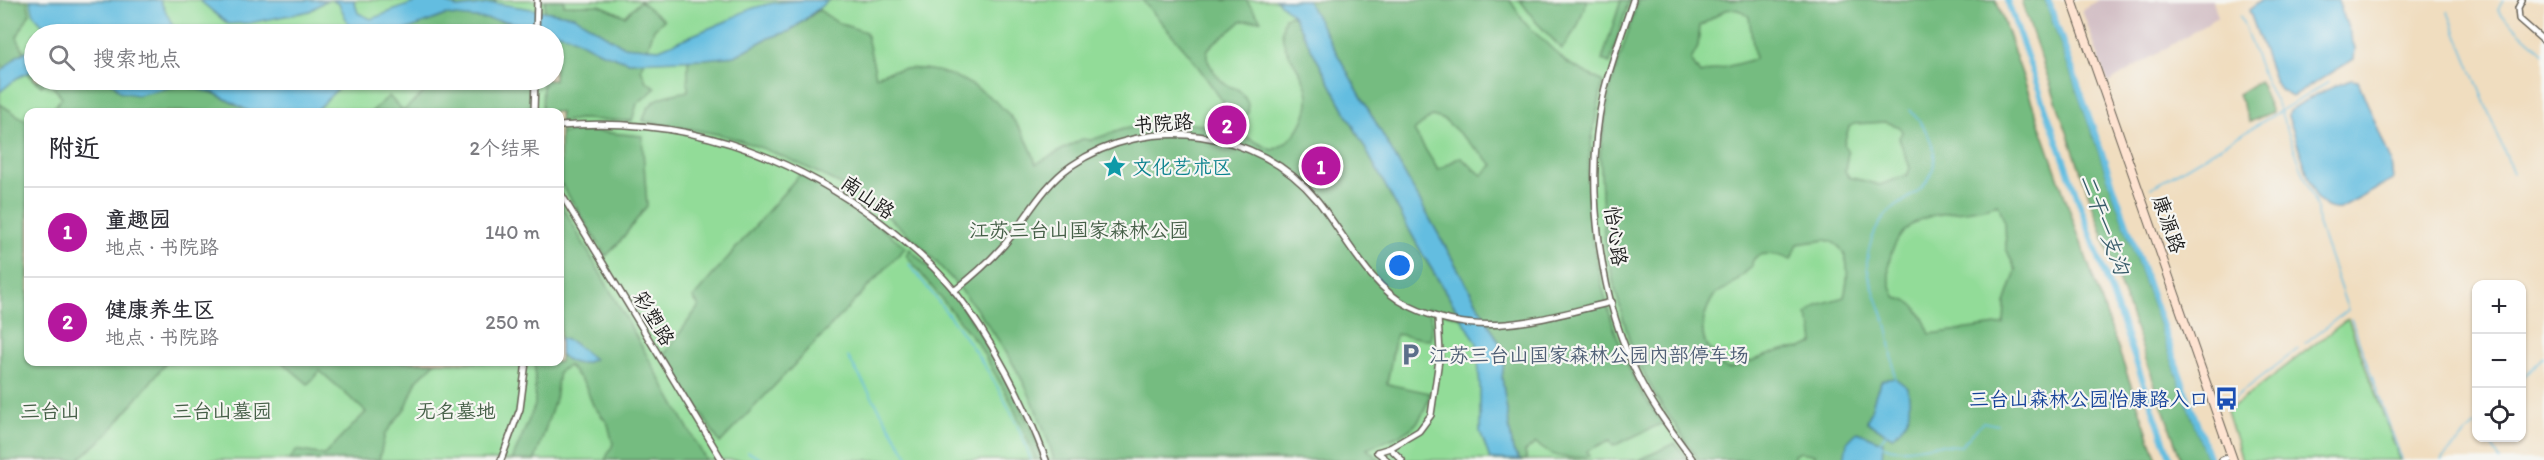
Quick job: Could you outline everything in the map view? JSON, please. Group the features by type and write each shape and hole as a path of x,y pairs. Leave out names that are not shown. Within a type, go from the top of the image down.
{"street":[{"name":"怡心路","path":"1633,0 1603,96 1595,154 1598,238 1620,330 1640,380 1693,460"},
{"name":"康源路","path":"2072,0 2232,458"},
{"path":"2522,0 2518,8 2519,19 2544,41"},
{"path":"537,1 537,24"},
{"path":"534,108 535,90"},
{"name":"南山路","path":"564,126 642,125 705,136 747,147 802,171 851,200 904,240 954,291 1029,414 1046,460"},
{"name":"书院路","path":"954,291 998,251 1050,184 1071,166 1095,152 1131,138 1201,135 1236,144 1265,158 1295,178 1317,200 1382,287 1407,305 1455,322 1500,326 1612,302"},
{"name":"彩塑路","path":"564,199 722,460"},
{"path":"1386,460 1377,452 1390,448 1419,431 1431,415 1440,353 1438,317"},
{"path":"501,460 519,409 525,366"},
{"path":"1390,448 1402,460"},
{"path":"2222,460 2232,458"}],"shaded area":[{"path":"2099,0 2213,0 2218,17 2108,83 2082,10"}],"green space":[{"name":"江苏三台山国家森林公园","path":"0,0 1996,0 2157,460 0,460"},
{"path":"0,0 27,0 30,13 17,37 24,52 17,56 5,70 0,62"},
{"path":"454,0 495,0 496,20 520,24 419,24 457,8"},
{"path":"545,0 564,0 564,5 600,5 625,16 640,1 664,20 654,29 641,69 646,81 656,88 637,104 632,121 579,119 564,121 564,108 542,108 543,90 564,90 564,24 544,24"},
{"path":"1142,0 1246,0 1261,20 1241,21 1209,48 1207,56 1219,78 1226,85 1240,91 1246,100 1248,113 1237,125 1238,133 1272,150 1281,146 1297,131 1306,112 1308,101 1304,81 1287,50 1282,35 1285,17 1293,15 1423,255 1462,318 1428,308 1432,322 1431,340 1396,334 1387,384 1430,393 1426,407 1415,425 1400,435 1367,449 1380,460 1054,460 1043,426 1028,392 991,329 945,272 893,221 859,196 819,173 756,146 725,136 643,121 649,106 659,98 688,91 688,59 735,56 766,39 790,31 819,10 838,23 866,32 876,76 900,69 925,69 950,75 974,86 995,101 1013,119 1027,141 1036,164 1082,139 1091,140 1143,125 1171,123 1206,125 1232,132 1226,106 1189,54"},
{"path":"1307,0 1510,0 1524,22 1566,62 1603,82 1588,177 1588,201 1595,252 1607,305 1624,355 1639,389 1663,423 1613,446 1610,440 1587,451 1589,456 1560,457 1536,443 1525,452 1527,460 1520,460 1513,451 1502,378 1505,353","holes":["1432,116 1445,120 1493,165 1482,175 1460,157 1438,170 1414,131"]},
{"path":"1520,0 1587,0 1578,26 1562,49 1536,22"},
{"path":"1621,0 1629,0 1610,63 1602,60"},
{"path":"1638,0 1996,0 2157,460 1813,460 1815,455 1801,452 1794,455 1793,460 1699,460 1658,400 1632,350 1614,285 1604,236 1600,153 1610,89","holes":["1734,9 1744,12 1749,17 1755,59 1700,74 1691,60 1698,47 1700,26 1725,10","1886,122 1900,127 1902,132 1899,138 1910,168 1907,175 1880,185 1849,177 1845,171 1848,153 1844,144 1849,127 1854,124","1998,204 2005,223 2006,248 2016,271 2005,303 2004,324 1930,334 1918,310 1909,302 1896,298 1893,292 1889,268 1893,249 1902,234 1912,224 1924,218","1825,240 1840,248 1847,262 1844,297 1817,305 1806,315 1812,329 1814,343 1801,348 1782,350 1729,369 1721,366 1705,341 1703,333 1705,316 1716,293 1729,286 1747,271 1757,256 1772,255 1791,260 1797,244"]},
{"path":"2021,0 2045,0 2207,460 2181,460"},
{"path":"2259,81 2272,112 2250,122 2238,94"},
{"path":"56,90 119,90 121,92 202,90 214,93 242,108 54,108 62,97"},
{"path":"427,90 531,90 530,108 406,108"},
{"path":"389,96 400,108 376,108"},
{"name":"三台山","path":"0,104 24,119 24,366 164,366 108,434 78,460 0,460"},
{"path":"590,131 642,136 647,206 606,256 564,188 564,133"},
{"path":"800,174 854,207 906,247 720,443 664,355 699,306 693,298"},
{"path":"564,209 706,460 605,460 613,444 608,424 593,405 585,385 569,366 559,371 555,400 535,460 512,460 535,405 535,366 564,366"},
{"path":"910,249 950,291 969,316 1026,417 1044,460 1036,460 1011,402 978,344 906,255"},
{"path":"2348,319 2400,460 2242,460 2227,411"},
{"path":"287,366 432,366 417,380 406,407 385,434 379,460 289,460 297,450 324,455 366,412 320,371 308,384"},
{"path":"1675,443 1688,460 1639,460"}],"water":[{"path":"30,0 160,0 172,24 42,24 34,15"},
{"path":"199,0 327,0 310,11 250,23 228,24"},
{"path":"331,0 354,0 358,13 371,19 421,0 439,0 458,8 495,3 574,16 623,46 659,49 752,8 776,2 829,0 790,31 766,39 735,56 629,62 600,52 564,34 564,24 518,24 446,15 422,24 348,24 339,4"},
{"path":"1276,0 1307,0 1505,353 1502,378 1513,451 1520,460 1490,459 1480,432 1477,343 1423,255 1293,15"},
{"path":"2262,0 2338,0 2355,48 2354,59 2292,97 2280,90 2249,10"},
{"path":"24,52 24,75 0,92 0,73"},
{"path":"2351,80 2358,81 2391,161 2393,180 2340,209 2333,209 2323,205 2316,198 2288,116 2289,111 2304,101"},
{"path":"119,90 159,90 137,95"},
{"path":"202,90 336,90 319,108 242,108 214,93"},
{"path":"564,339 572,342 594,359 584,363 564,357"},
{"path":"1895,378 1908,388 1909,410 1903,426 1892,437 1867,422 1882,380"},
{"path":"1857,432 1883,442 1882,460 1844,460 1847,442"}],"waterway":[{"name":"二干一支沟","path":"2007,0 2171,460"},
{"path":"2048,0 2210,460"},
{"path":"2503,0 2498,10 2501,15 2544,53"},
{"path":"2448,12 2513,173"},
{"path":"2240,15 2317,209 2318,224 2348,310 2305,343"},
{"path":"2151,188 2329,82"},
{"path":"1895,379 1887,328 1869,276 1867,262 1877,227 1893,209 1919,190 1933,170 1934,159 1930,139 1910,110"},
{"path":"909,264 962,333 994,381 1008,406 1031,460"},
{"path":"2351,319 2402,460"},
{"path":"2234,398 2298,349"},
{"path":"848,357 910,460"},
{"path":"2526,375 2544,357"},
{"path":"1882,445 1895,449 1940,445 1961,446 1983,422 1997,425"},
{"path":"2441,460 2472,428"},
{"path":"1880,441 1886,434"},
{"path":"2489,442 2500,460"},
{"path":"748,452 763,460"}],"place":[{"name":"健康养生区","path":"1227,125"},
{"name":"童趣园","path":"1321,166"},
{"name":"文化艺术区","path":"1114,167"},
{"name":"江苏三台山国家森林公园内部停车场","path":"1411,355"},
{"name":"三台山森林公园怡康路入口","path":"2227,399"}],"park label":[{"name":"三台山墓园","path":"222,411"},
{"name":"无名墓地","path":"456,411"}]}
